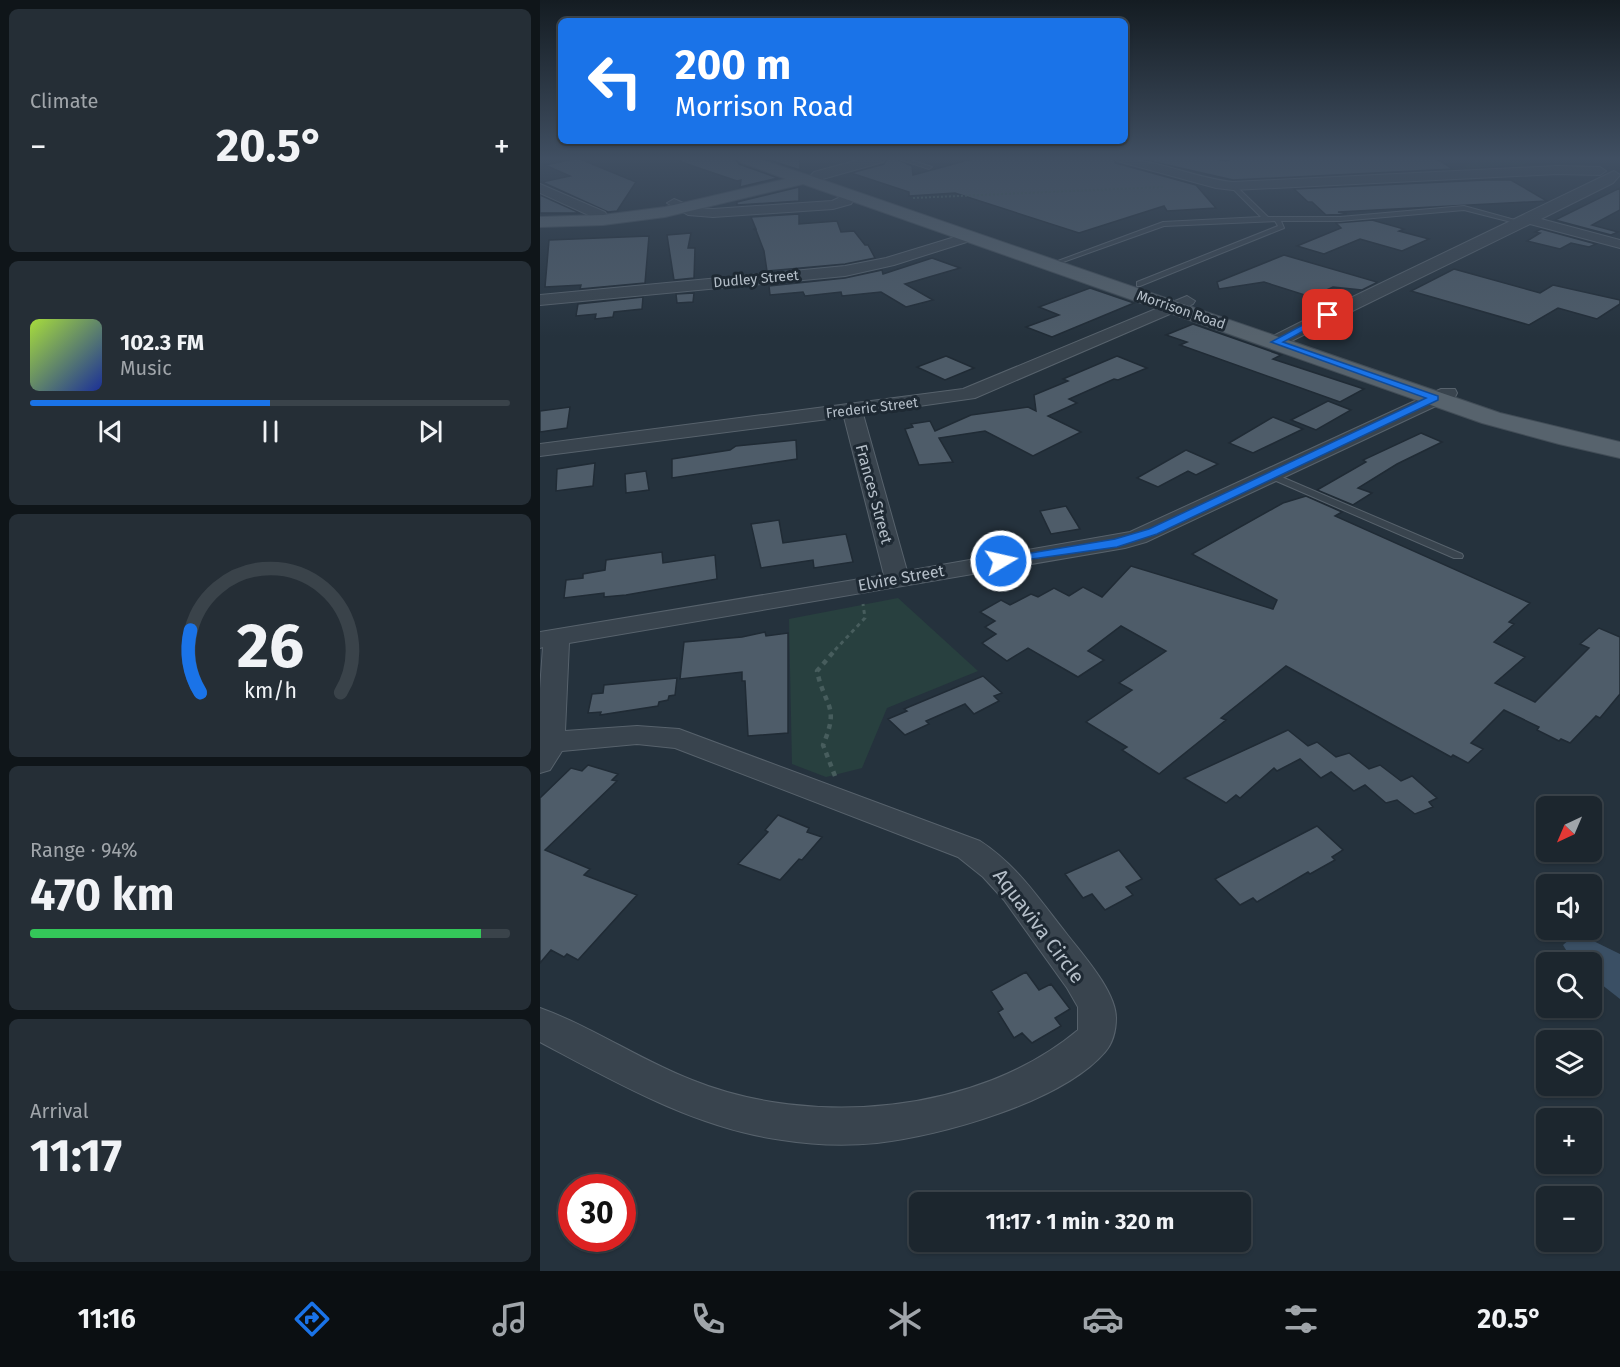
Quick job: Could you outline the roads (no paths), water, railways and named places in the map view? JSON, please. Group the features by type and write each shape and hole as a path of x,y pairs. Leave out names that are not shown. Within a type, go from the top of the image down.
{"main road":[{"path":"540,222 586,218"},
{"name":"Morrison Road","path":"915,218 968,237 1140,284 1180,304"},
{"name":"Morrison Road","path":"931,218 1441,395 1535,430 1620,450"},
{"name":"Morrison Road","path":"1441,395 1575,431 1620,440"}],"street":[{"path":"1281,339 1533,218"},
{"path":"1526,222 1620,244"},
{"name":"Dudley Street","path":"540,300 845,271 889,262 968,237"},
{"name":"Frederic Street","path":"540,450 968,394 1180,304"},
{"name":"Elvire Street","path":"549,639 897,578 1117,543 1138,537 1441,395"},
{"name":"Frances Street","path":"852,410 897,578"},
{"name":"Aquaviva Circle","path":"540,1024 683,1095 733,1112 781,1122 828,1125 878,1124 938,1114 1017,1088 1052,1071 1094,1038 1098,1014 1083,982 1006,879 989,861 969,849 679,739 637,735 545,752 549,639"}],"lane":[{"path":"1059,262 1163,224 1266,219 1348,218"},
{"path":"1510,218 1526,222"},
{"path":"1140,284 1282,227 1277,219"},
{"path":"1270,475 1458,556"}],"water":[{"path":"1569,940 1591,940 1620,954 1620,999 1602,985 1602,952 1567,952 1563,945"}]}
